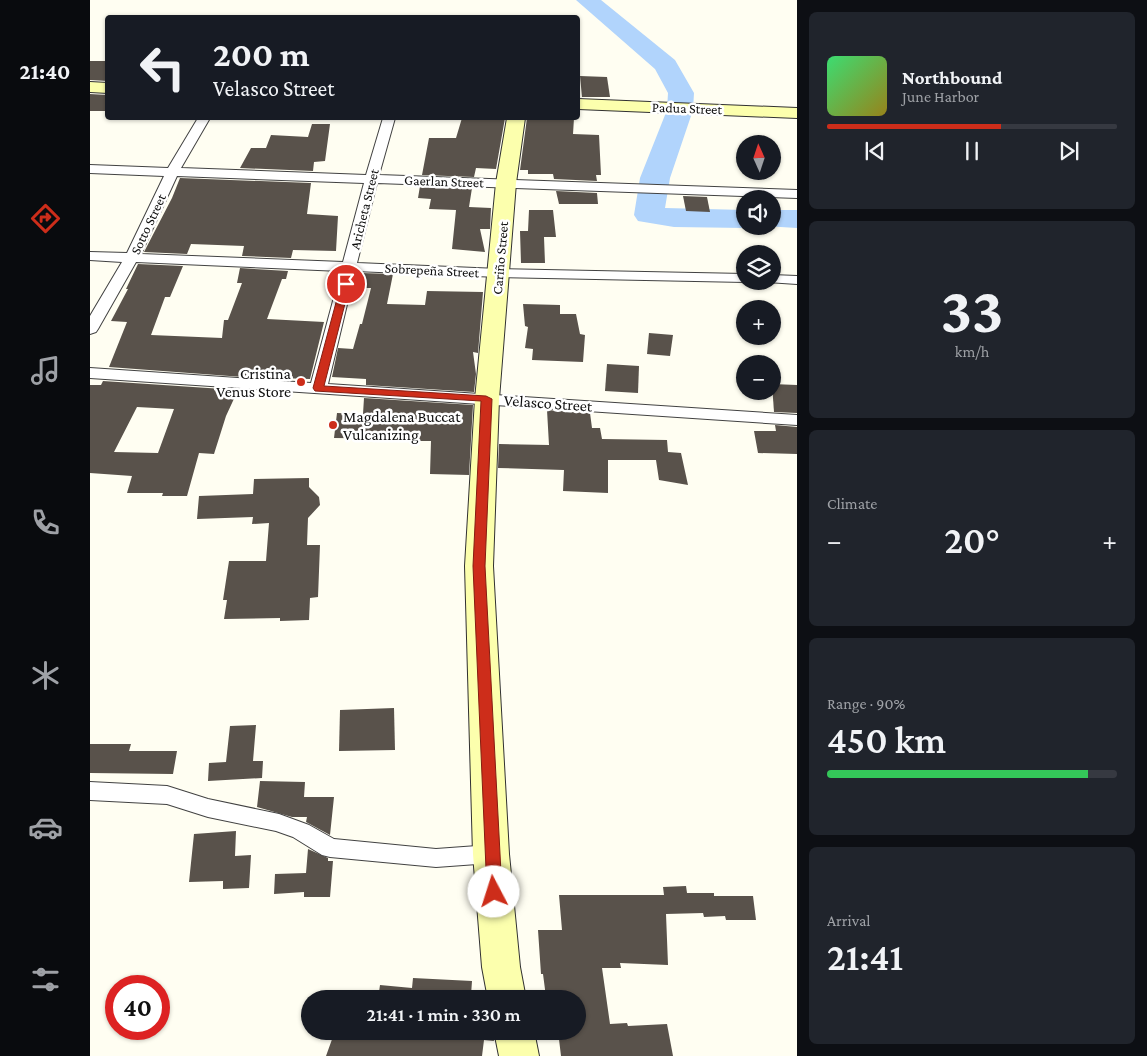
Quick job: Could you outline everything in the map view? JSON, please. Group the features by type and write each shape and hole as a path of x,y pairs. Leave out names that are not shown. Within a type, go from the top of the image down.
{"street":[{"path":"90,87 105,88"},
{"name":"Padua Street","path":"580,104 797,113"},
{"name":"Sotto Street","path":"90,329 132,257 172,172 203,120"},
{"name":"Aricheta Street","path":"318,388 350,266 370,178 388,120"},
{"name":"Cariño Street","path":"505,990 500,967 491,854 479,566 486,399 506,182 516,120"},
{"name":"Gaerlan Street","path":"90,169 506,182 797,194"},
{"name":"Sobrepeña Street","path":"90,256 499,273 736,278"},
{"path":"781,279 797,280"},
{"name":"Velasco Street","path":"90,373 797,420"},
{"path":"90,791 167,795 208,808 279,823 301,831 330,848 436,858 491,854"},
{"path":"516,1040 519,1056"}],"building":[{"path":"90,61 105,61 105,81 90,80"},
{"path":"580,76 607,77 610,97 582,97"},
{"path":"90,94 105,95 105,111 90,111"},
{"path":"461,120 505,120 496,169 476,168 474,177 422,175 429,138 456,138"},
{"path":"527,120 574,120 573,134 599,135 601,175 596,175 597,181 554,179 553,174 528,174 528,170 520,170"},
{"path":"312,124 330,124 325,161 314,162 313,171 240,168 251,148 266,148 271,135 308,137"},
{"path":"180,178 311,183 307,214 338,216 336,251 293,250 291,258 242,256 244,246 191,244 187,254 144,252 172,198"},
{"path":"420,186 472,188 469,207 491,208 490,229 480,229 485,252 452,249 456,210 429,209 431,199 418,198"},
{"path":"556,191 597,193 598,204 559,204"},
{"path":"683,196 707,197 710,212 686,211"},
{"path":"529,210 553,210 556,237 544,237 545,263 521,263 520,231 528,231"},
{"path":"138,264 183,266 170,297 165,297 151,335 222,338 224,320 228,320 242,283 237,283 240,268 288,271 286,279 282,279 267,319 324,322 310,379 243,377 109,367 127,322 111,321 128,289 126,289"},
{"path":"361,273 393,274 387,304 425,305 427,291 483,292 478,353 473,352 476,374 474,392 366,385 366,379 332,377 338,348 353,349 360,324 362,324 371,288 357,288"},
{"path":"523,304 560,305 560,314 576,314 580,334 585,335 583,362 532,360 533,349 525,348 528,327 525,326"},
{"path":"649,333 673,335 670,356 647,354"},
{"path":"607,364 639,366 638,393 605,391"},
{"path":"103,381 238,390 226,416 214,454 199,453 187,496 162,496 163,493 127,493 132,476 90,473 90,385 101,385","holes":["137,407 174,409 158,453 114,452"]},
{"path":"781,384 797,385 797,413 774,412 773,400 781,400"},
{"path":"364,398 473,405 469,475 430,474 431,441 334,438 337,413 363,414"},
{"path":"547,410 590,413 592,428 600,428 602,439 667,440 668,452 681,453 688,485 659,480 656,460 608,460 608,493 563,491 564,470 498,468 499,444 549,445"},
{"path":"775,425 797,427 797,454 758,453 754,431 776,431"},
{"path":"309,478 309,487 319,497 320,505 308,518 307,545 320,545 318,597 310,598 309,620 280,621 280,618 224,619 227,600 223,600 229,561 266,561 269,523 252,524 253,517 197,519 199,496 253,494 254,479"},
{"path":"394,708 395,750 339,751 340,710"},
{"path":"256,725 253,761 263,761 262,778 208,781 209,763 226,762 230,726"},
{"path":"90,744 131,744 129,751 177,751 173,774 90,773"},
{"path":"260,781 305,782 304,797 334,797 330,835 306,822 307,817 292,817 257,807"},
{"path":"236,831 235,856 251,855 249,888 223,889 223,881 189,882 194,834"},
{"path":"308,849 328,858 328,861 333,861 330,897 304,897 304,892 274,894 275,874 306,873"},
{"path":"686,886 687,893 714,893 714,896 753,896 756,920 726,920 725,916 704,917 703,913 666,914 668,965 620,963 621,968 602,968 610,1024 627,1023 628,1026 667,1024 673,1056 561,1056 559,1040 586,1040 586,990 545,990 543,974 541,974 538,930 562,930 559,895 664,895 663,887"},
{"path":"413,978 472,981 471,990 379,990 380,985 412,988"},
{"path":"332,1040 484,1040 482,1056 326,1056"}],"waterway":[{"path":"587,0 666,65 681,93 680,110 655,178 649,215 674,218 736,219"},
{"path":"781,219 797,219"}],"place":[{"name":"Cristina Venus Store","path":"301,382"},
{"name":"Magdalena Buccat Vulcanizing","path":"333,425"}],"route":[{"path":"346,284 318,388 486,399 479,566 494,892"}]}
